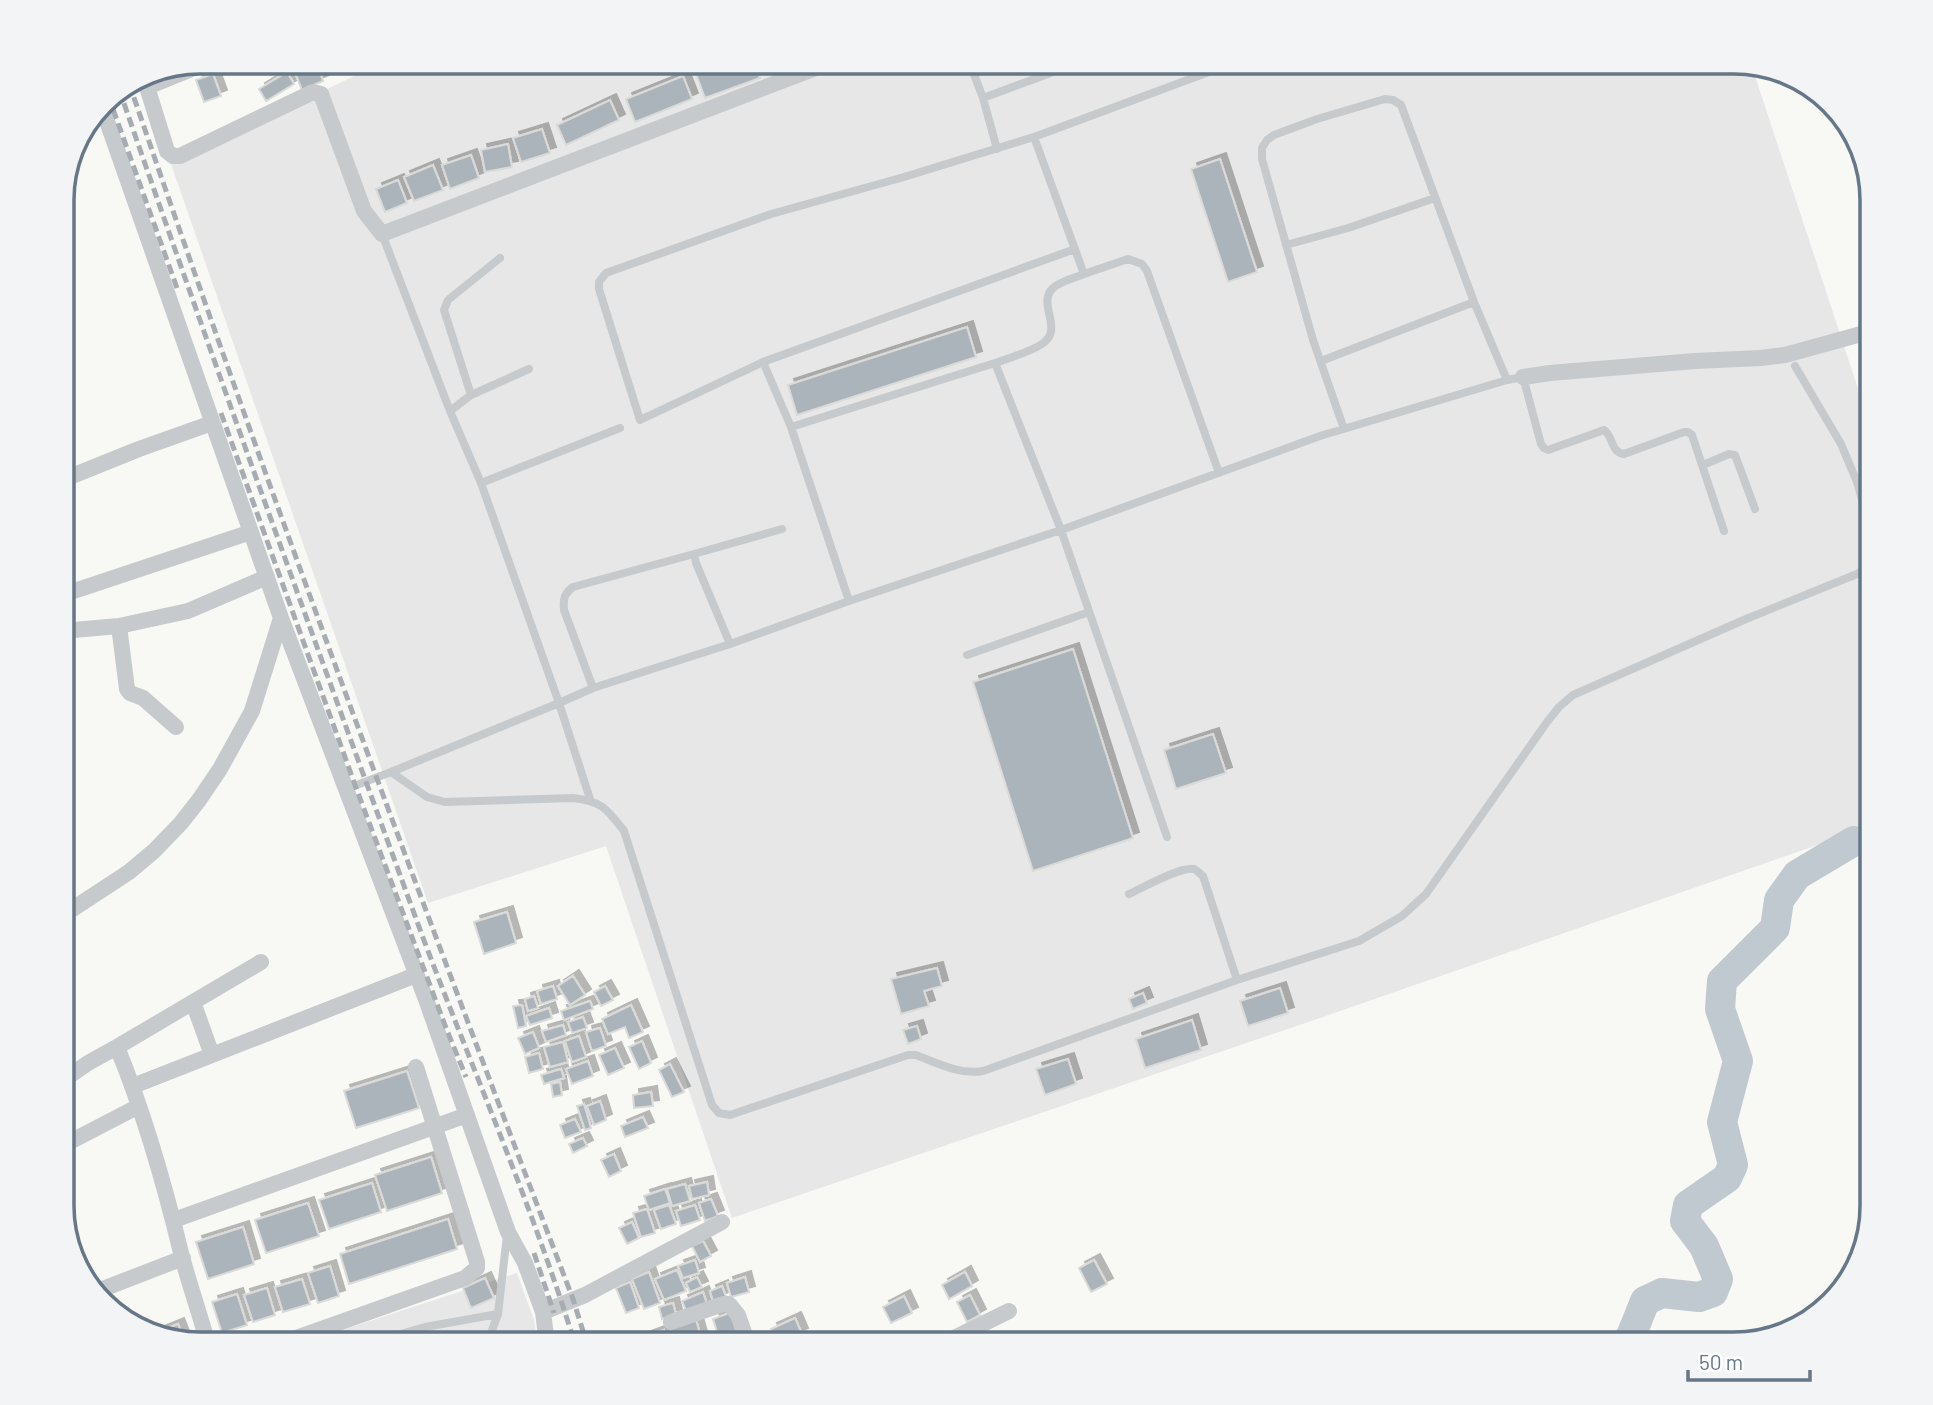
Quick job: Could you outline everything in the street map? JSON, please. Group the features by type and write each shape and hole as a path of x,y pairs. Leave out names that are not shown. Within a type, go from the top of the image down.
{"street":[{"path":"146,85 167,151 173,156 180,156 313,92 321,94 364,211 382,234 800,74"},
{"path":"106,115 281,618 416,975 508,1232 525,1263 543,1312 546,1332"},
{"path":"1515,378 1785,355 1860,334"},
{"path":"74,475 212,423"},
{"path":"74,591 251,532"},
{"path":"74,630 119,626 188,611 267,577"},
{"path":"74,905 129,872 154,851 199,800 220,769 252,711 281,618"},
{"path":"119,626 127,689 143,698 176,727"},
{"path":"74,1073 261,962"},
{"path":"133,1086 416,975"},
{"path":"193,1002 212,1055"},
{"path":"117,1047 133,1086 205,1332"},
{"path":"313,1332 465,1278 475,1270 477,1262 416,1067"},
{"path":"74,1140 139,1106"},
{"path":"174,1220 467,1115"},
{"path":"543,1312 585,1296 722,1222"},
{"path":"104,1288 183,1258"},
{"path":"671,1322 729,1304 738,1315 744,1332"},
{"path":"966,1332 1009,1311"}],"lane":[{"path":"974,74 997,149"},
{"path":"983,98 1048,74"},
{"path":"1075,249 763,362 640,420 599,289 606,273 771,214 997,149 1204,74"},
{"path":"1344,429 1286,245 1262,159 1262,148 1274,135 1317,119 1385,99 1394,100 1401,105 1405,114 1474,302 1515,378 1544,448 1548,450 1604,430 1608,432 1614,448 1624,454 1688,432 1692,435 1703,465 1724,531"},
{"path":"1034,137 1084,274"},
{"path":"1286,245 1348,228 1436,198"},
{"path":"382,234 450,411 481,483 590,799"},
{"path":"471,395 444,310 448,300 500,258"},
{"path":"791,427 995,363 1042,345 1052,331 1047,303 1055,286 1128,259 1142,264 1147,271 1219,473"},
{"path":"1321,361 1474,302"},
{"path":"763,362 791,427 849,601"},
{"path":"995,363 1061,530 1167,837"},
{"path":"1795,366 1846,457 1860,492"},
{"path":"450,411 471,395 529,369"},
{"path":"346,789 593,688 730,644 1061,530 1344,429 1515,378"},
{"path":"481,483 620,428"},
{"path":"1703,465 1729,454 1735,455 1755,509"},
{"path":"593,688 564,610 565,593 573,587 782,529"},
{"path":"694,554 730,644"},
{"path":"391,772 428,797 445,802 590,799 610,814 624,831 706,1090 712,1105 719,1113 730,1115 908,1055 916,1055 962,1071 983,1071 1237,980 1359,941 1402,916 1426,894 1547,722 1573,695 1860,572"},
{"path":"967,655 1089,612"},
{"path":"1129,894 1180,871 1191,868 1197,871 1203,876 1237,980"},
{"path":"491,1332 498,1314 508,1232"},
{"path":"405,1332 425,1326 498,1314"}],"shaded area":[{"path":"358,74 1755,76 1860,395 1860,830 732,1218 606,846 428,903 171,164"},
{"path":"517,1273 536,1332 337,1332"}],"building":[{"path":"213,74 221,96 204,102 196,80"},
{"path":"284,74 288,74 294,84 266,101 259,89"},
{"path":"320,74 323,81 302,90 296,75"},
{"path":"696,74 759,74 760,78 705,98"},
{"path":"683,76 692,99 635,122 626,99"},
{"path":"610,100 619,120 566,145 557,125"},
{"path":"542,129 550,153 521,162 513,138"},
{"path":"508,144 512,167 485,172 481,150"},
{"path":"471,155 479,178 450,189 442,165"},
{"path":"1220,159 1257,272 1228,282 1191,169"},
{"path":"433,165 443,190 414,201 404,177"},
{"path":"398,180 407,203 385,212 376,189"},
{"path":"967,327 976,357 797,415 788,385"},
{"path":"1073,649 1133,838 1033,871 973,682"},
{"path":"1213,734 1226,773 1176,789 1164,750"},
{"path":"507,912 516,943 484,954 474,922"},
{"path":"937,968 942,986 924,991 929,1006 901,1014 891,979"},
{"path":"573,976 585,995 570,1005 558,986"},
{"path":"553,986 557,999 541,1004 537,991"},
{"path":"605,986 613,1000 601,1006 594,992"},
{"path":"1280,988 1288,1013 1248,1026 1240,1001"},
{"path":"1143,993 1147,1003 1133,1009 1129,999"},
{"path":"534,996 538,1008 528,1011 525,999"},
{"path":"590,1001 593,1009 564,1020 561,1011"},
{"path":"522,1005 526,1026 518,1028 513,1006"},
{"path":"631,1005 643,1032 629,1038 625,1027 608,1034 602,1019"},
{"path":"549,1008 552,1018 530,1025 526,1016"},
{"path":"583,1017 587,1028 572,1033 568,1022"},
{"path":"1192,1020 1201,1050 1145,1068 1136,1039"},
{"path":"563,1025 566,1035 546,1042 542,1031"},
{"path":"917,1026 921,1039 908,1044 903,1030"},
{"path":"600,1028 606,1046 592,1051 586,1032"},
{"path":"533,1032 539,1048 525,1054 518,1038"},
{"path":"579,1036 586,1057 572,1062 565,1041"},
{"path":"642,1041 651,1063 639,1069 629,1047"},
{"path":"563,1042 568,1062 550,1067 544,1047"},
{"path":"615,1048 624,1068 608,1075 599,1055"},
{"path":"539,1053 543,1069 529,1073 525,1057"},
{"path":"1068,1059 1076,1084 1045,1095 1036,1069"},
{"path":"588,1061 593,1076 572,1084 566,1069"},
{"path":"670,1064 684,1092 672,1097 659,1070"},
{"path":"561,1069 564,1078 544,1084 541,1075"},
{"path":"407,1071 419,1108 356,1128 344,1091"},
{"path":"560,1082 562,1095 553,1097 551,1084"},
{"path":"651,1092 653,1106 634,1108 633,1095"},
{"path":"600,1101 606,1120 594,1125 587,1106"},
{"path":"584,1104 591,1128 585,1130 577,1106"},
{"path":"643,1117 648,1128 625,1137 621,1126"},
{"path":"575,1119 581,1132 565,1138 560,1125"},
{"path":"583,1138 587,1146 573,1153 569,1144"},
{"path":"614,1154 621,1171 609,1177 601,1160"},
{"path":"431,1157 442,1193 387,1211 375,1175"},
{"path":"707,1182 709,1195 692,1199 689,1186"},
{"path":"372,1183 381,1212 329,1229 319,1200"},
{"path":"685,1184 690,1201 672,1206 667,1189"},
{"path":"665,1189 670,1203 649,1210 644,1196"},
{"path":"711,1199 718,1216 705,1221 699,1203"},
{"path":"308,1203 319,1236 266,1253 255,1220"},
{"path":"669,1205 676,1224 661,1229 654,1210"},
{"path":"695,1205 700,1220 681,1226 676,1211"},
{"path":"647,1209 655,1233 641,1237 633,1213"},
{"path":"448,1219 457,1249 349,1284 340,1254"},
{"path":"632,1222 639,1238 627,1244 619,1228"},
{"path":"243,1227 254,1264 208,1279 196,1242"},
{"path":"703,1241 711,1256 700,1262 692,1246"},
{"path":"695,1260 699,1273 683,1278 678,1266"},
{"path":"1094,1260 1107,1284 1091,1292 1079,1268"},
{"path":"330,1266 339,1296 318,1303 308,1273"},
{"path":"677,1270 686,1291 664,1300 655,1279"},
{"path":"649,1272 660,1303 644,1309 632,1279"},
{"path":"965,1272 972,1286 949,1299 942,1285"},
{"path":"697,1277 702,1287 690,1292 686,1283"},
{"path":"745,1277 749,1292 731,1297 727,1283"},
{"path":"485,1278 494,1298 471,1308 463,1288"},
{"path":"302,1279 310,1304 283,1312 275,1287"},
{"path":"630,1282 639,1308 626,1313 616,1288"},
{"path":"722,1286 726,1297 713,1301 710,1291"},
{"path":"267,1288 275,1315 253,1322 244,1295"},
{"path":"703,1292 707,1304 687,1313 682,1301"},
{"path":"237,1294 247,1325 222,1332 212,1302"},
{"path":"970,1295 980,1315 967,1322 957,1302"},
{"path":"904,1296 912,1313 891,1323 883,1307"},
{"path":"673,1303 676,1315 662,1319 659,1307"},
{"path":"732,1312 739,1332 717,1332 713,1319"},
{"path":"795,1318 801,1332 772,1332 771,1329"},
{"path":"696,1320 700,1332 671,1332 670,1329"}],"waterway":[{"path":"1633,1332 1645,1301 1662,1293 1699,1297 1713,1292 1718,1279 1704,1246 1685,1221 1688,1205 1727,1178 1733,1165 1722,1122 1738,1061 1720,1009 1722,981 1775,928 1779,900 1797,875 1854,841"}],"railway":[{"path":"132,93 290,541 583,1332"},
{"path":"123,100 345,724 422,935 521,1189 571,1332"},
{"path":"113,108 177,288"},
{"path":"221,413 355,785 466,1077"},
{"path":"534,1253 554,1313"}]}
